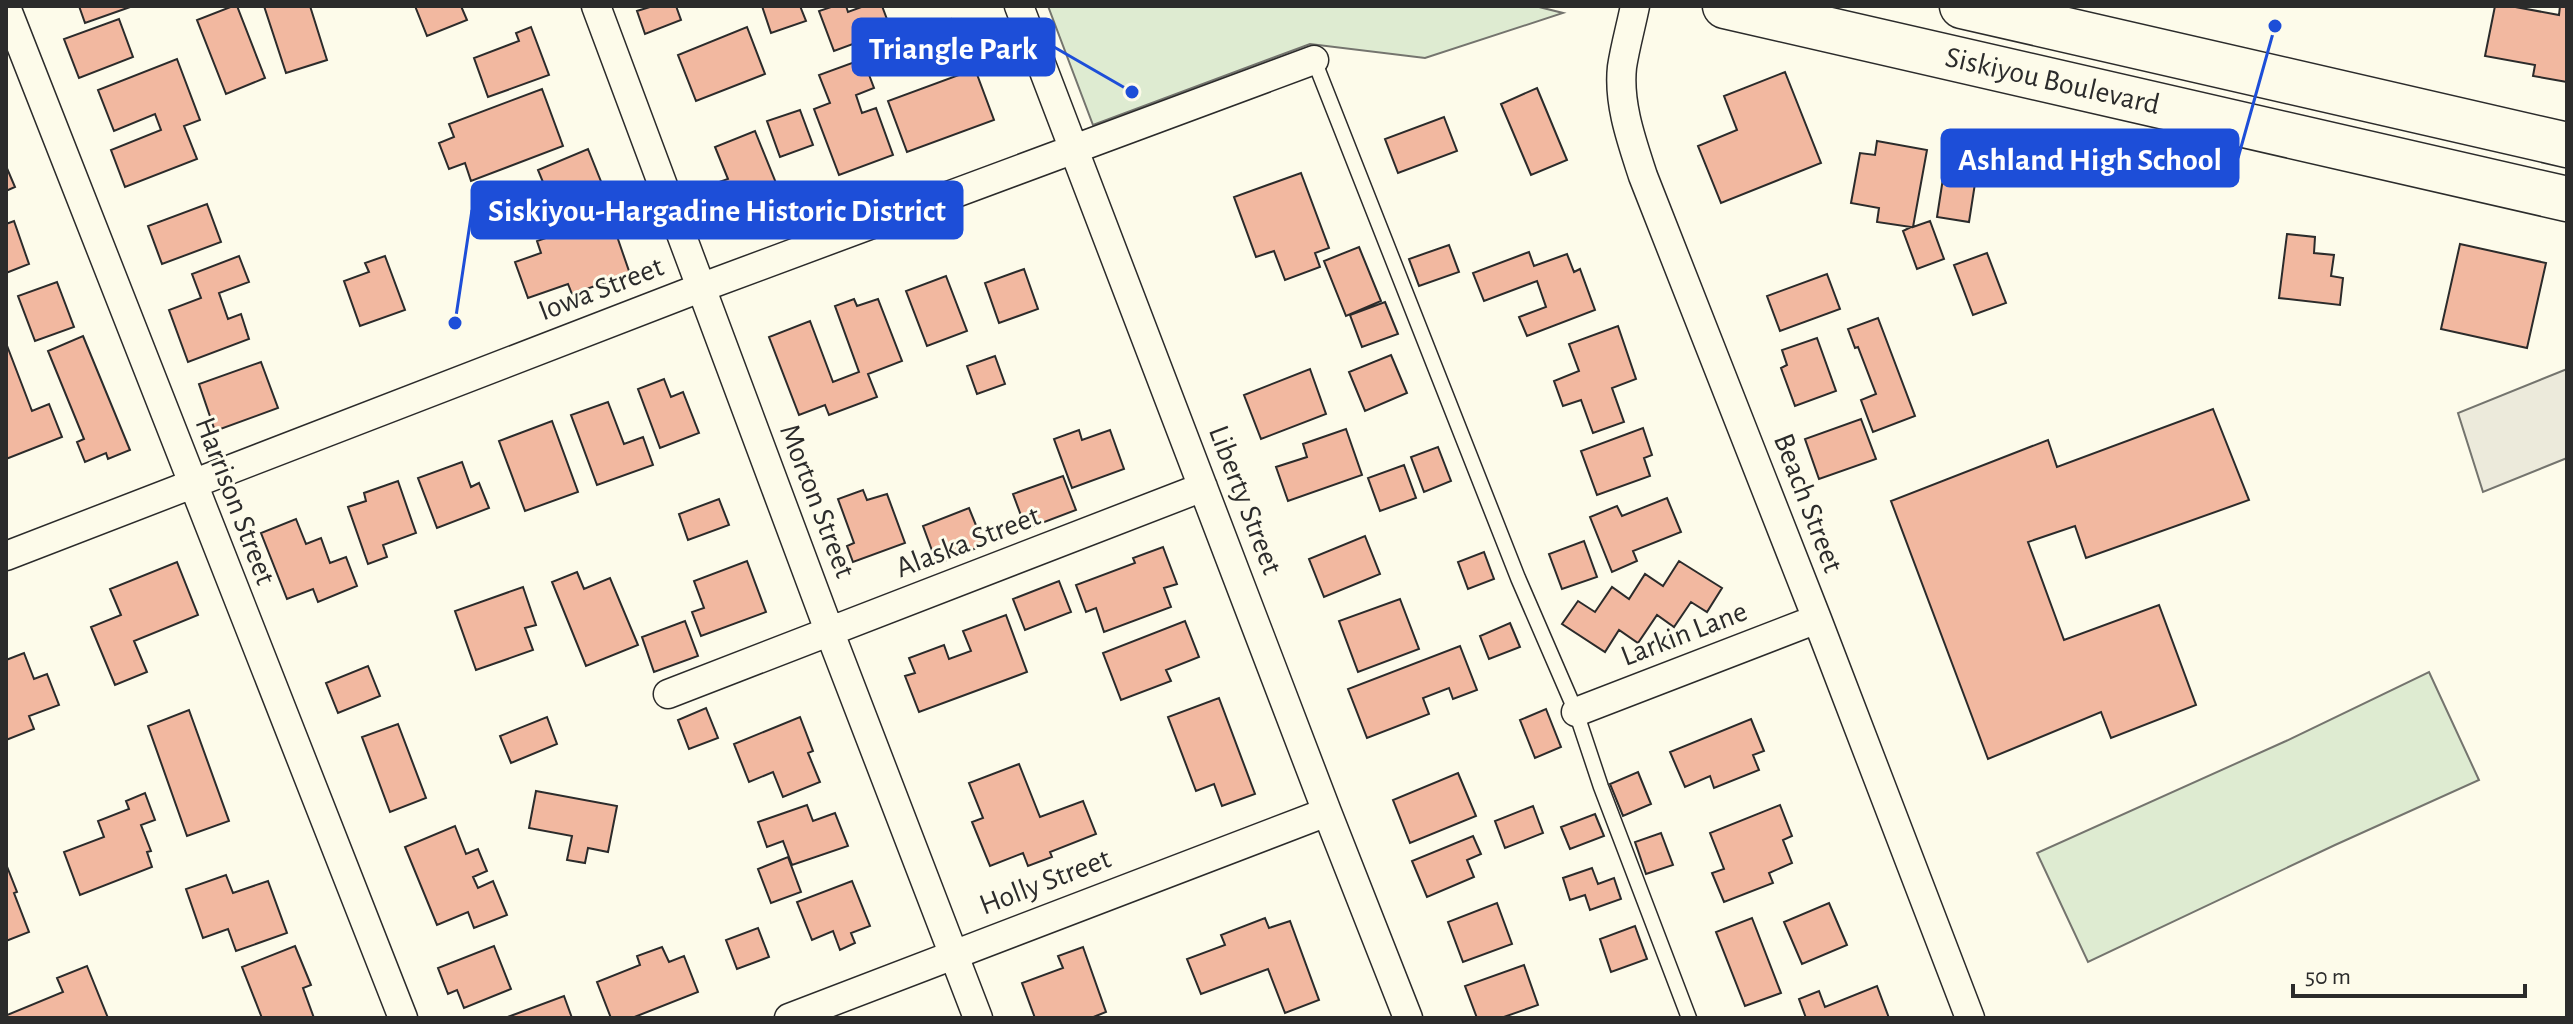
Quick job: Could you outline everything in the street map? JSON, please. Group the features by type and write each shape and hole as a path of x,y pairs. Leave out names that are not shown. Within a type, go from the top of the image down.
{"main road":[{"name":"Siskiyou Boulevard","path":"1725,6 2567,199"},
{"name":"Siskiyou Boulevard","path":"1962,6 2567,145"}],"street":[{"name":"Morton Street","path":"596,6 830,633 978,1018"},
{"name":"Liberty Street","path":"1019,6 1408,1018"},
{"name":"Beach Street","path":"1635,6 1622,68 1622,90 1631,139 1970,1018"},
{"name":"Harrison Street","path":"6,7 403,1018"},
{"name":"Iowa Street","path":"6,556 700,288 1314,60"},
{"name":"Alaska Street","path":"668,694 1203,487"},
{"name":"Larkin Lane","path":"1576,712 1817,619"},
{"name":"Holly Street","path":"789,1018 1327,812"}],"lane":[{"path":"1314,60 1518,578 1576,712 1601,787 1689,1018"}],"green space":[{"path":"1048,6 1535,6 1563,13 1425,58 1310,44 1093,125"},
{"path":"2429,672 2479,780 2088,962 2037,853 2286,741"}],"shaded area":[{"path":"2567,369 2567,458 2483,492 2458,413"}],"building":[{"path":"79,6 133,6 85,23"},
{"path":"237,6 265,78 226,94 197,20"},
{"path":"264,6 310,6 327,60 286,73"},
{"path":"415,6 461,6 467,20 427,36"},
{"path":"653,6 676,6 681,20 645,34 637,11"},
{"path":"762,6 800,6 806,21 771,33"},
{"path":"846,6 848,12 864,6 882,6 891,30 834,51 819,11"},
{"path":"2495,6 2559,15 2560,6 2567,6 2567,82 2533,76 2535,65 2485,56"},
{"path":"119,19 133,57 79,78 64,39"},
{"path":"951,19 964,55 925,70 912,34"},
{"path":"531,27 549,75 488,97 474,58 519,41 516,33"},
{"path":"747,27 765,74 696,101 678,55"},
{"path":"177,59 200,120 184,126 197,159 125,187 111,150 161,130 155,114 114,131 98,90"},
{"path":"863,59 874,88 856,95 862,113 876,108 893,155 839,175 814,109 830,103 819,75"},
{"path":"975,69 994,120 907,152 888,101"},
{"path":"1785,72 1821,163 1721,203 1698,146 1737,130 1724,96"},
{"path":"1537,88 1567,160 1531,175 1501,104"},
{"path":"542,89 563,146 471,181 465,163 449,169 439,143 454,137 449,124"},
{"path":"800,110 813,145 780,157 767,121"},
{"path":"1444,117 1457,151 1398,173 1385,139"},
{"path":"755,131 778,188 727,209 716,183 728,179 715,147"},
{"path":"1877,141 1927,150 1913,227 1930,221 1944,259 1917,269 1903,231 1911,227 1877,222 1879,208 1851,203 1860,153 1875,155"},
{"path":"588,149 604,189 575,201 579,208 544,223 533,197 547,192 538,170"},
{"path":"6,166 15,187 6,191"},
{"path":"1944,172 1976,177 1969,222 1937,217"},
{"path":"1301,173 1329,248 1315,253 1320,267 1285,280 1274,251 1256,257 1234,197"},
{"path":"207,204 221,242 162,264 148,226"},
{"path":"610,216 630,274 572,294 568,284 528,298 515,262 541,253 537,241"},
{"path":"14,221 29,264 6,273 6,224"},
{"path":"2287,234 2315,237 2314,253 2334,255 2331,276 2343,278 2340,305 2279,298"},
{"path":"2460,244 2546,263 2527,348 2441,329"},
{"path":"1449,245 1459,272 1419,286 1409,259"},
{"path":"1359,247 1381,301 1346,316 1324,261"},
{"path":"1529,252 1534,266 1567,254 1574,272 1580,269 1595,310 1527,336 1519,317 1546,307 1537,281 1484,301 1473,273"},
{"path":"1987,253 2006,303 1973,315 1954,265"},
{"path":"239,256 249,282 219,293 228,319 241,314 249,339 188,362 169,310 201,298 192,274"},
{"path":"385,256 405,310 360,326 344,281 369,272 365,263"},
{"path":"1024,269 1038,309 999,323 985,283"},
{"path":"1827,274 1840,309 1780,331 1767,296"},
{"path":"946,276 967,331 927,346 906,291"},
{"path":"57,282 74,327 35,341 18,296"},
{"path":"854,299 857,306 878,299 902,361 868,374 877,397 829,415 825,405 799,415 769,337 810,321 833,382 859,372 835,306"},
{"path":"1385,302 1398,334 1362,347 1350,315"},
{"path":"1878,318 1915,416 1873,432 1861,400 1876,394 1848,329"},
{"path":"1618,326 1636,379 1612,388 1624,422 1593,433 1581,400 1563,406 1554,381 1579,371 1569,344"},
{"path":"83,336 130,450 108,459 106,453 85,462 77,442 84,439 48,351"},
{"path":"1817,338 1836,391 1795,406 1781,368 1787,365 1782,350"},
{"path":"6,343 32,411 49,404 62,437 6,459"},
{"path":"1391,355 1407,393 1365,411 1349,372"},
{"path":"995,356 1005,384 977,394 967,366"},
{"path":"261,362 278,408 215,431 199,384"},
{"path":"1310,369 1326,414 1261,439 1244,395"},
{"path":"664,379 671,397 683,392 699,433 660,448 638,389"},
{"path":"608,402 624,444 643,437 653,465 597,485 571,415"},
{"path":"2213,409 2249,500 2086,558 2075,526 2028,542 2064,640 2159,605 2196,705 2111,738 2101,712 1988,759 1891,501 2048,440 2057,467"},
{"path":"1861,419 1876,459 1819,479 1805,439"},
{"path":"552,421 578,492 525,511 499,441"},
{"path":"1643,428 1652,455 1644,458 1650,476 1597,495 1581,451"},
{"path":"1346,429 1362,475 1288,501 1276,467 1307,457 1303,444"},
{"path":"1079,430 1082,440 1110,430 1124,469 1072,488 1054,439"},
{"path":"1438,447 1451,481 1424,492 1411,457"},
{"path":"462,462 471,487 479,483 489,508 437,528 418,478"},
{"path":"1404,465 1416,498 1380,511 1368,478"},
{"path":"1063,476 1076,510 1026,529 1013,494"},
{"path":"398,481 416,533 383,545 387,557 368,564 348,507 366,501 364,493"},
{"path":"863,490 867,500 887,494 905,543 853,562 847,546 854,543 838,499"},
{"path":"1667,498 1681,532 1633,551 1637,561 1612,572 1590,517 1617,506 1622,516"},
{"path":"719,499 729,525 688,540 679,514"},
{"path":"969,508 984,545 937,564 923,526"},
{"path":"296,519 306,544 321,538 330,563 346,557 357,586 318,602 313,589 287,599 261,533"},
{"path":"1365,536 1380,574 1324,597 1309,559"},
{"path":"1584,541 1597,577 1562,589 1549,554"},
{"path":"1163,547 1177,584 1164,588 1171,607 1104,632 1096,608 1086,612 1076,585 1135,563 1133,558"},
{"path":"1484,552 1494,579 1468,589 1458,562"},
{"path":"747,561 766,612 701,636 692,612 704,608 694,581"},
{"path":"1679,561 1722,588 1707,612 1691,602 1674,627 1657,615 1638,643 1619,630 1605,652 1562,624 1578,601 1595,612 1612,587 1629,599 1645,574 1663,586"},
{"path":"177,562 198,615 134,641 147,672 115,685 91,627 121,615 110,589"},
{"path":"577,572 584,589 610,578 638,645 586,666 552,582"},
{"path":"1059,581 1071,612 1025,630 1013,599"},
{"path":"523,587 536,625 525,628 533,650 476,670 455,611"},
{"path":"1400,599 1419,649 1358,672 1339,621"},
{"path":"1006,615 1027,672 919,712 905,676 915,673 909,658 944,645 949,659 971,651 963,631"},
{"path":"685,621 698,656 654,672 642,637"},
{"path":"1185,621 1199,657 1166,670 1171,681 1121,700 1103,653"},
{"path":"1510,623 1520,647 1489,659 1480,636"},
{"path":"1460,646 1477,690 1453,699 1449,688 1423,698 1429,714 1367,738 1348,689"},
{"path":"24,653 34,679 47,674 59,705 29,716 34,729 6,740 6,660"},
{"path":"368,666 380,696 338,713 326,683"},
{"path":"1219,698 1255,794 1222,806 1214,784 1196,791 1168,717"},
{"path":"706,708 718,738 689,749 678,720"},
{"path":"1546,709 1561,747 1535,758 1520,720"},
{"path":"189,710 229,821 187,836 148,726"},
{"path":"547,717 557,744 511,763 500,736"},
{"path":"800,717 813,751 808,753 820,782 783,797 773,772 749,782 734,744"},
{"path":"1751,719 1764,751 1753,755 1759,770 1714,788 1710,776 1685,787 1670,752"},
{"path":"398,724 426,798 390,812 362,737"},
{"path":"1019,764 1040,817 1083,801 1096,834 1050,852 1052,857 1028,866 1023,853 990,866 972,822 983,818 969,783"},
{"path":"1638,772 1651,804 1623,816 1610,784"},
{"path":"1458,773 1476,816 1410,843 1393,800"},
{"path":"536,791 617,806 608,852 588,848 585,863 567,860 572,836 529,828"},
{"path":"145,793 155,820 141,825 151,851 147,852 152,867 80,895 64,852 104,837 98,821 129,809 126,801"},
{"path":"807,805 813,821 835,813 848,846 792,865 783,841 767,847 758,822"},
{"path":"1780,805 1792,836 1783,840 1792,863 1769,873 1773,883 1724,902 1712,873 1724,869 1710,833"},
{"path":"1533,806 1543,833 1505,848 1495,821"},
{"path":"1595,814 1604,836 1570,849 1561,827"},
{"path":"455,826 466,854 478,849 487,871 473,877 478,888 493,881 507,915 474,928 468,912 437,925 405,847"},
{"path":"1661,833 1673,865 1646,874 1635,842"},
{"path":"1473,836 1481,854 1467,860 1474,877 1427,897 1412,861"},
{"path":"788,857 801,892 771,903 758,869"},
{"path":"6,864 29,932 6,941"},
{"path":"1592,868 1598,884 1614,878 1621,899 1590,910 1585,895 1570,900 1563,878"},
{"path":"226,875 233,893 268,881 287,933 236,951 228,929 203,938 186,889"},
{"path":"852,881 870,926 851,933 855,943 840,950 833,931 812,940 797,902"},
{"path":"1497,903 1512,944 1463,962 1448,922"},
{"path":"1829,903 1847,945 1802,964 1784,922"},
{"path":"1265,918 1269,928 1290,921 1319,1000 1285,1013 1268,969 1201,994 1187,959 1225,945 1221,935"},
{"path":"1752,918 1781,993 1745,1006 1716,932"},
{"path":"1635,926 1647,959 1611,972 1600,939"},
{"path":"758,928 769,957 737,969 726,940"},
{"path":"295,946 311,985 303,988 314,1018 262,1018 242,967"},
{"path":"494,946 511,989 464,1008 457,990 448,994 438,968"},
{"path":"662,947 669,962 684,956 698,992 632,1018 611,1018 597,982 640,965 637,956"},
{"path":"1083,947 1106,1012 1091,1018 1035,1018 1022,983 1063,968 1058,956"},
{"path":"1524,965 1538,1005 1501,1018 1477,1018 1465,986"},
{"path":"87,966 108,1018 8,1018 7,1015 63,992 57,978"},
{"path":"1877,986 1889,1018 1806,1018 1799,999 1819,991 1825,1007"},
{"path":"564,996 572,1018 505,1018"}],"place":[{"name":"Ashland High School","path":"2275,26"},
{"name":"Triangle Park","path":"1132,92"},
{"name":"Siskiyou-Hargadine Historic District","path":"455,323"}]}
